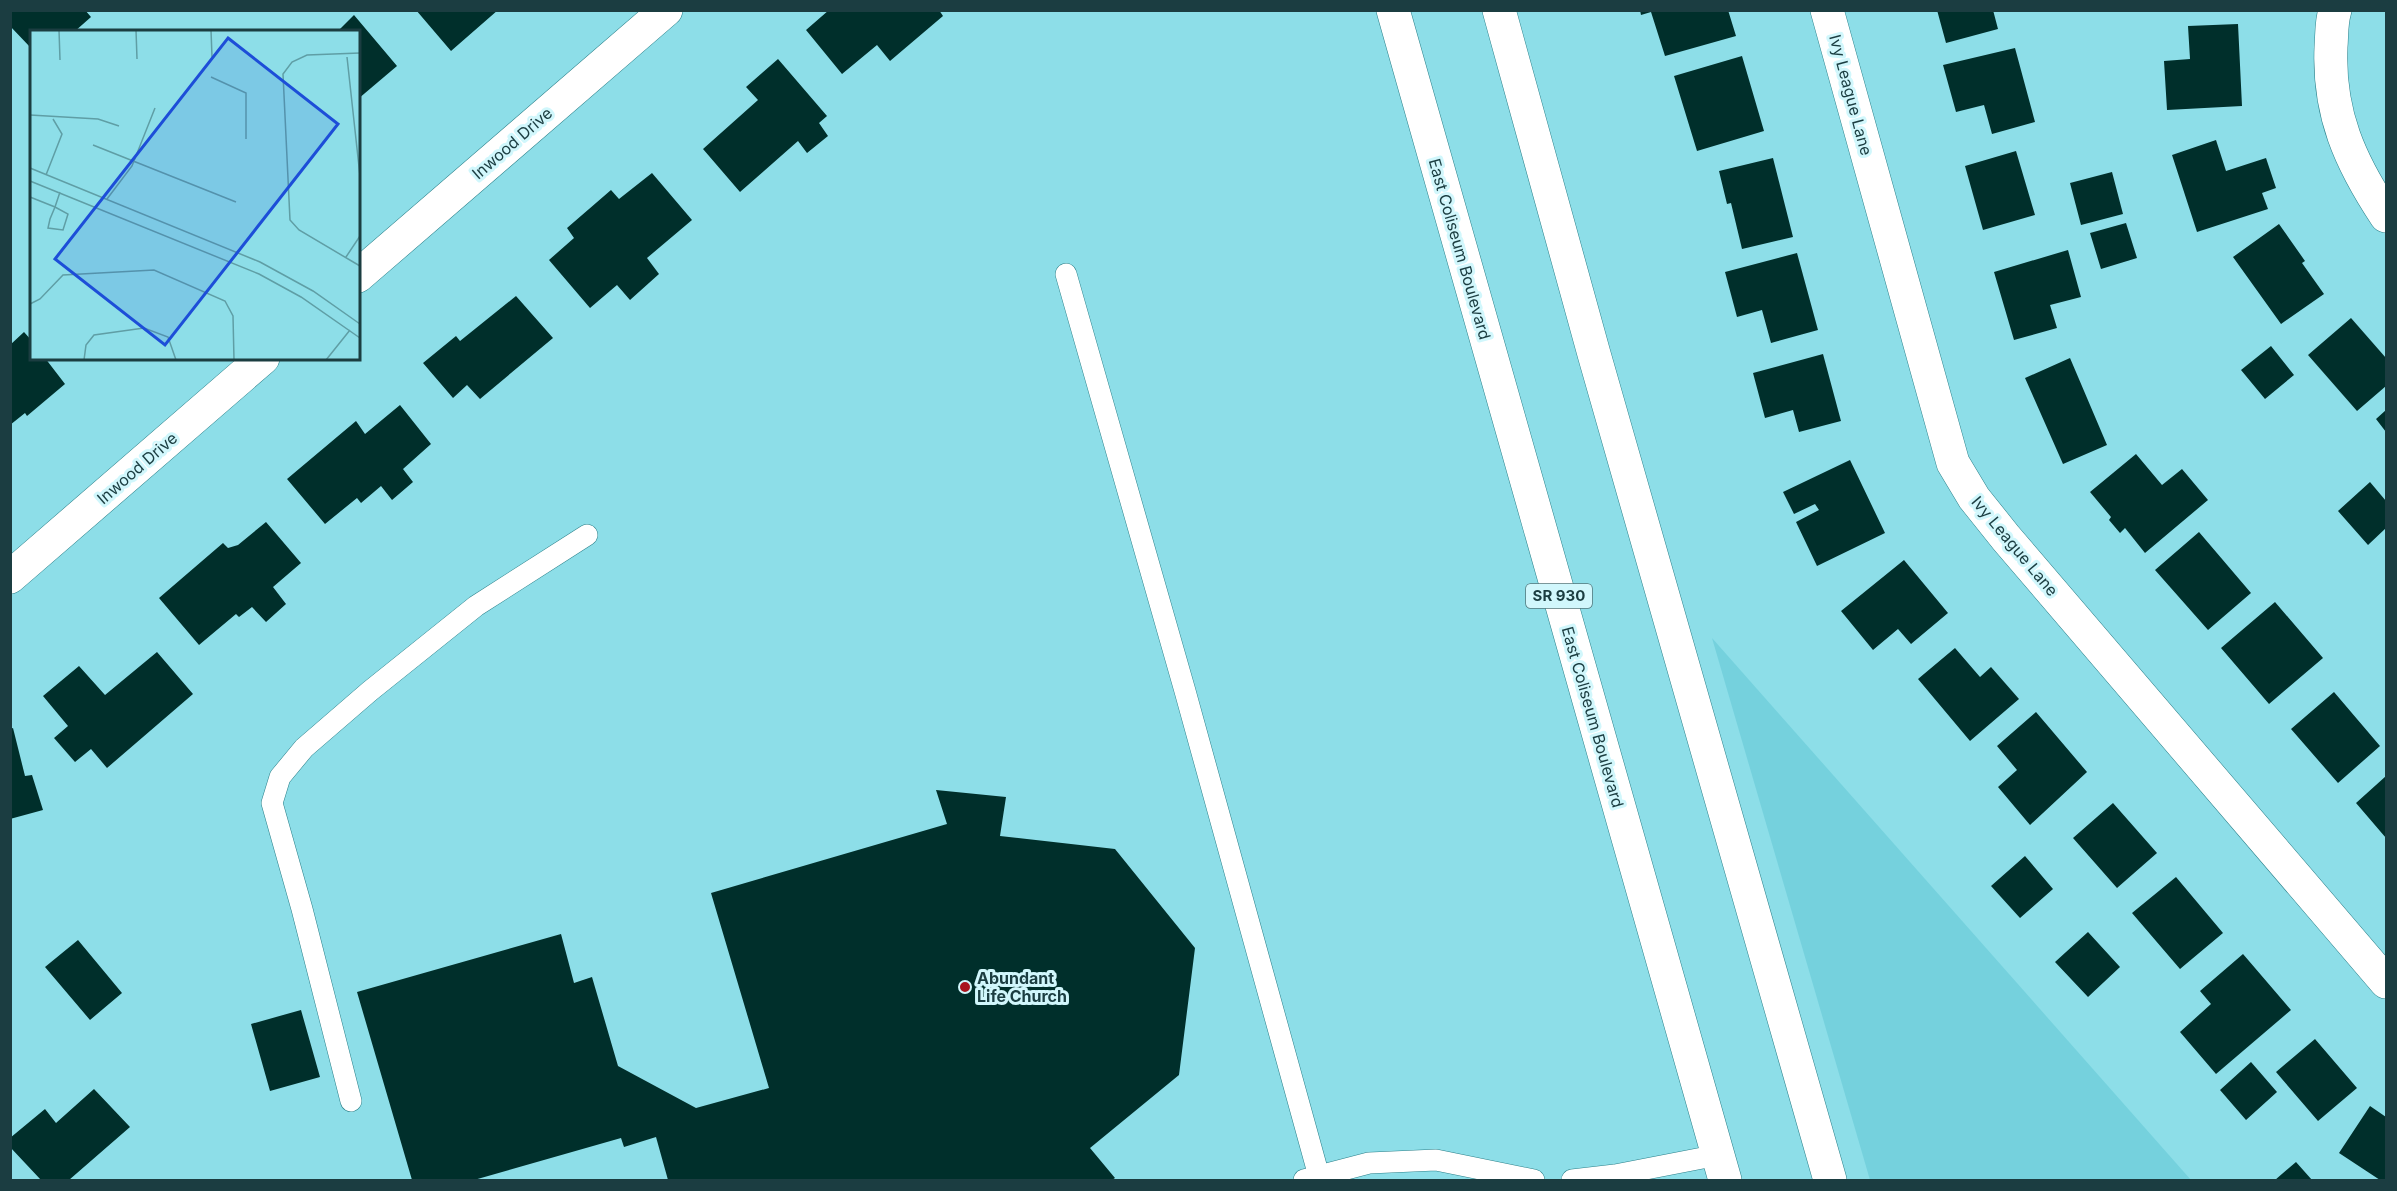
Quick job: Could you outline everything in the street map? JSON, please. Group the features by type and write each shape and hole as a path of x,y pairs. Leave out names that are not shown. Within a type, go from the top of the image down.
{"main road":[{"name":"Inwood Drive","path":"360,274 666,10"},
{"name":"East Coliseum Boulevard","path":"1392,10 1722,1168"},
{"path":"1499,10 1594,354 1830,1180"},
{"name":"Ivy League Lane","path":"1827,10 1953,464 1974,498 2006,538 2386,982"},
{"path":"2335,10 2332,21 2330,72 2335,108 2346,143 2363,182 2386,216"},
{"name":"Inwood Drive","path":"10,577 261,360"}],"lane":[{"path":"1066,274 1185,691 1315,1179 1369,1163 1436,1160 1534,1180"},
{"path":"351,1101 302,909 272,803 280,777 304,748 370,690 467,613 587,535"},
{"path":"1572,1180 1722,1168"}],"shaded area":[{"path":"1712,638 2191,1180 1870,1180"}],"building":[{"path":"10,10 85,10 91,17 76,30 30,30 30,47 10,26"},
{"path":"416,10 498,10 451,51"},
{"path":"829,10 939,10 943,16 890,61 877,45 842,74 806,30"},
{"path":"1640,10 1728,10 1736,36 1665,56 1651,12 1641,15"},
{"path":"1937,10 1993,10 1998,29 1946,43"},
{"path":"354,15 397,66 360,97 360,30 339,30"},
{"path":"2238,24 2242,106 2167,110 2164,61 2190,59 2188,26"},
{"path":"2015,48 2035,122 1992,134 1984,105 1956,112 1943,65"},
{"path":"1742,56 1764,131 1697,151 1674,76"},
{"path":"778,59 827,116 819,123 828,136 807,153 798,141 740,192 703,149 758,100 746,87"},
{"path":"2216,140 2226,171 2266,158 2276,188 2262,193 2268,209 2197,232 2172,155"},
{"path":"2016,151 2035,215 1983,230 1965,166"},
{"path":"1773,158 1793,237 1742,249 1731,203 1727,204 1719,171"},
{"path":"2112,172 2123,214 2081,225 2070,183"},
{"path":"652,173 692,220 647,258 659,274 630,300 617,285 590,308 549,260 574,238 567,228 611,190 619,199"},
{"path":"2126,223 2137,258 2101,269 2090,233"},
{"path":"2279,224 2305,261 2302,263 2324,294 2281,324 2233,257"},
{"path":"2068,250 2081,297 2050,305 2057,328 2014,340 1994,272"},
{"path":"1797,253 1818,330 1771,343 1762,310 1737,317 1725,272"},
{"path":"516,296 553,338 480,399 467,385 453,398 423,363 456,336 460,341"},
{"path":"2351,318 2386,358 2386,386 2357,411 2308,355"},
{"path":"24,332 30,339 30,360 47,360 65,384 27,416 25,413 10,425 10,345"},
{"path":"2271,346 2294,375 2265,399 2241,370"},
{"path":"1823,354 1841,421 1799,432 1793,410 1765,418 1753,373"},
{"path":"2070,358 2107,445 2063,464 2025,378"},
{"path":"400,405 431,444 403,469 413,482 392,500 381,486 361,503 357,498 325,524 287,479 356,421 365,434"},
{"path":"2386,410 2386,432 2376,419"},
{"path":"2136,454 2162,485 2182,469 2208,500 2145,553 2125,528 2120,533 2109,520 2111,517 2090,492"},
{"path":"1850,460 1885,533 1817,566 1796,522 1819,510 1815,504 1794,514 1783,492"},
{"path":"2370,482 2386,501 2386,528 2368,545 2338,511"},
{"path":"266,522 301,563 273,587 286,604 266,622 252,607 239,617 236,614 199,645 159,598 223,543 228,548 238,545"},
{"path":"2199,532 2251,593 2208,630 2155,570"},
{"path":"1904,560 1948,613 1911,644 1898,629 1873,650 1841,611"},
{"path":"2275,602 2323,658 2269,704 2221,648"},
{"path":"1955,648 1980,677 1991,667 2019,699 1970,741 1918,679"},
{"path":"157,652 193,694 107,768 91,749 75,762 54,738 68,726 43,696 79,666 105,695"},
{"path":"2334,692 2380,746 2338,783 2291,729"},
{"path":"2036,712 2087,772 2030,825 1998,787 2017,770 1997,746"},
{"path":"13,728 25,776 32,775 43,810 10,819 10,729"},
{"path":"2386,776 2386,838 2356,803"},
{"name":"Abundant Life Church","path":"936,790 1006,797 1000,836 1115,849 1195,948 1179,1075 1090,1148 1115,1178 1112,1180 668,1180 656,1137 624,1147 621,1138 474,1180 412,1180 357,992 561,934 574,983 592,977 618,1066 696,1108 769,1088 711,893 947,824"},
{"path":"2113,803 2157,853 2117,888 2073,838"},
{"path":"2025,856 2053,889 2020,918 1991,886"},
{"path":"2176,877 2223,933 2180,969 2132,913"},
{"path":"2088,932 2120,967 2088,997 2055,962"},
{"path":"78,940 122,993 90,1020 45,967"},
{"path":"2243,954 2291,1010 2216,1074 2180,1032 2211,1004 2200,991"},
{"path":"301,1010 320,1077 270,1091 251,1024"},
{"path":"2315,1039 2357,1088 2318,1121 2276,1072"},
{"path":"2251,1062 2277,1092 2246,1120 2220,1090"},
{"path":"94,1089 130,1127 69,1180 41,1180 10,1147 10,1138 45,1109 56,1123"},
{"path":"2370,1106 2386,1117 2386,1180 2380,1180 2339,1153"},
{"path":"2296,1162 2312,1180 2275,1180"}],"place":[{"name":"Abundant Life Church","path":"965,987"}]}
